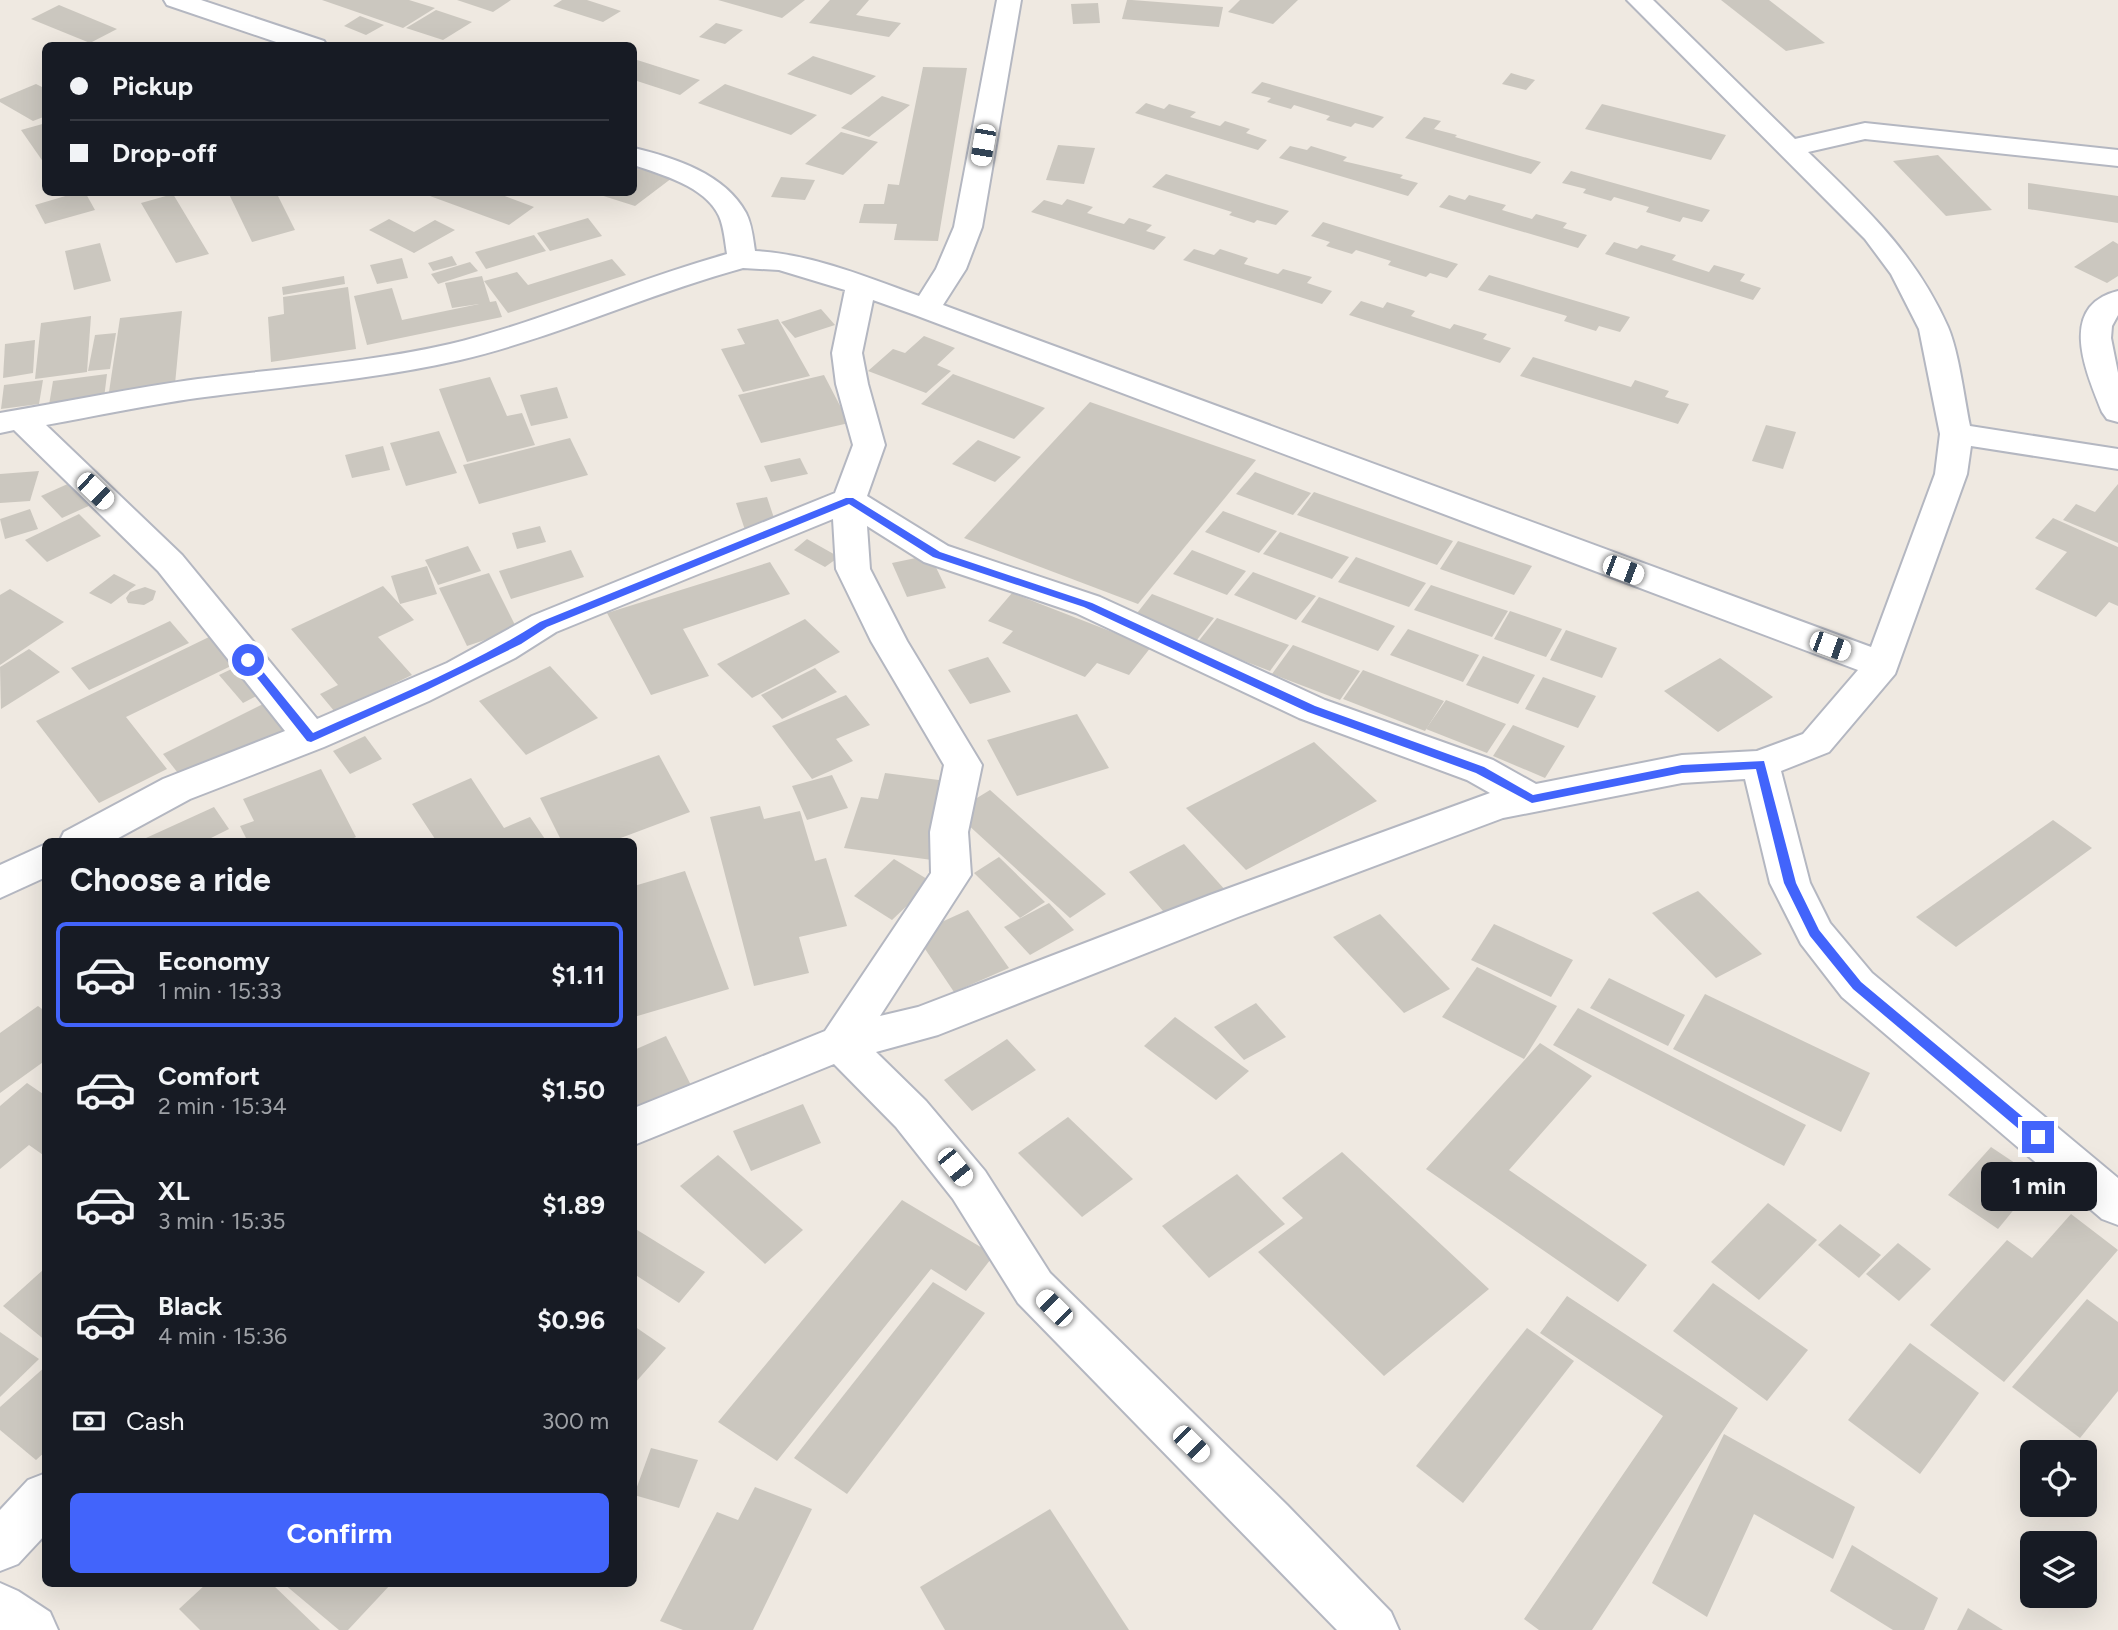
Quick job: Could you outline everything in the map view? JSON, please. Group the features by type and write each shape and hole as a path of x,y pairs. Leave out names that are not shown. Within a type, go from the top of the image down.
{"street":[{"path":"176,0 303,42"},
{"path":"926,309 951,268 968,227 1009,0"},
{"path":"637,1126 840,1043 923,1023 1485,810 1682,769 1760,764 1816,743 1882,665 1951,474 1956,434 1934,329 1905,273 1875,233 1639,0"},
{"path":"1789,148 1865,131 2118,158"},
{"path":"637,157 714,190 732,213 742,259"},
{"path":"10,421 196,389 372,369 458,351 577,315 691,273 742,259 781,261 926,309 1882,665"},
{"path":"840,1043 951,875 949,832 963,765 889,641 853,569 849,500 869,445 852,384 847,353 861,286"},
{"path":"2118,300 2102,314 2095,339 2103,375 2118,412"},
{"path":"10,421 170,563 311,738"},
{"path":"1956,434 2118,459"},
{"path":"86,838 188,785 311,738 424,688 517,641 544,624 849,500"},
{"path":"849,500 936,554 1088,605 1312,709 1480,770 1532,799"},
{"path":"1760,764 1790,883 1815,933 1857,985 2118,1205"},
{"path":"0,883 42,861"},
{"path":"840,1043 911,1114 969,1185 1034,1288 1269,1522 1373,1630"},
{"path":"0,1546 42,1501"},
{"path":"0,1609 32,1630"}],"building":[{"path":"322,0 409,0 435,8 403,28"},
{"path":"457,0 511,0 493,12"},
{"path":"562,0 587,0 621,11 603,22 553,6"},
{"path":"718,0 805,0 782,18"},
{"path":"830,0 869,0 856,15 901,23 889,37 809,23"},
{"path":"1127,0 1223,7 1219,27 1122,19"},
{"path":"1240,0 1298,0 1273,24 1228,12"},
{"path":"1721,0 1769,0 1825,43 1786,51"},
{"path":"1098,3 1100,23 1073,24 1071,4"},
{"path":"59,5 117,29 88,42 31,19"},
{"path":"436,10 472,22 443,40 406,28"},
{"path":"360,16 384,25 366,35 344,26"},
{"path":"716,23 743,30 725,44 699,37"},
{"path":"813,56 876,76 851,95 787,74"},
{"path":"637,60 700,80 680,95 637,81"},
{"path":"923,67 967,68 938,241 894,240 897,224 859,223 864,204 884,204 888,184 899,185"},
{"path":"1511,73 1535,80 1526,90 1502,84"},
{"path":"1262,82 1384,117 1373,128 1355,123 1351,127 1326,120 1330,116 1294,105 1291,109 1267,102 1271,98 1251,93"},
{"path":"36,84 42,87 42,118 33,121 0,102 0,99"},
{"path":"725,84 817,115 791,135 698,103"},
{"path":"882,96 910,105 869,137 841,128"},
{"path":"1146,103 1164,109 1169,104 1196,112 1190,117 1220,126 1225,121 1250,129 1246,133 1267,140 1258,150 1135,113"},
{"path":"1602,104 1726,135 1711,160 1585,129"},
{"path":"1424,117 1441,121 1434,129 1541,162 1531,174 1405,138"},
{"path":"42,124 42,160 21,130"},
{"path":"841,132 878,142 843,175 805,164"},
{"path":"1058,145 1095,148 1084,184 1046,180"},
{"path":"1290,146 1307,150 1311,146 1347,157 1343,161 1403,175 1400,178 1418,183 1408,196 1279,158"},
{"path":"1938,155 1992,210 1946,216 1893,161"},
{"path":"637,167 672,178 635,206 603,196 637,196"},
{"path":"1571,171 1710,210 1702,222 1683,217 1680,222 1646,212 1649,207 1614,197 1611,201 1583,193 1586,189 1562,183"},
{"path":"1166,174 1289,211 1276,225 1257,220 1254,223 1229,215 1232,212 1152,187"},
{"path":"781,177 815,180 805,200 771,197"},
{"path":"2028,183 2118,196 2118,223 2028,209"},
{"path":"1449,195 1465,200 1469,195 1506,205 1502,210 1532,219 1536,214 1567,223 1563,228 1587,235 1578,248 1439,207"},
{"path":"65,196 87,196 95,210 45,224 35,205"},
{"path":"174,196 209,254 176,263 141,203"},
{"path":"230,196 278,196 295,230 252,242"},
{"path":"430,196 505,196 534,207 509,225"},
{"path":"1067,199 1093,207 1087,213 1124,224 1129,218 1152,225 1146,231 1166,237 1154,250 1031,212 1044,200 1062,205"},
{"path":"588,218 602,236 550,251 537,233"},
{"path":"389,219 414,232 435,220 455,230 414,253 369,230"},
{"path":"1323,222 1458,264 1447,278 1430,273 1426,277 1388,265 1391,261 1356,250 1352,254 1326,246 1330,242 1311,236"},
{"path":"534,235 546,251 486,269 475,252"},
{"path":"2113,241 2118,244 2118,276 2107,283 2074,267"},
{"path":"1614,242 1637,249 1641,245 1676,255 1672,260 1709,272 1714,265 1745,274 1740,281 1761,288 1753,300 1605,254"},
{"path":"100,243 111,281 74,290 65,251"},
{"path":"1194,249 1214,255 1220,249 1248,258 1244,264 1278,274 1283,269 1312,277 1307,283 1332,291 1322,304 1183,260"},
{"path":"452,256 457,265 433,271 428,263"},
{"path":"402,258 408,278 377,284 370,265"},
{"path":"612,259 626,275 508,313 484,281 517,272 528,285"},
{"path":"470,262 478,271 438,284 431,274"},
{"path":"1489,275 1630,317 1620,332 1599,326 1596,331 1564,321 1567,316 1478,290"},
{"path":"344,276 345,284 283,295 282,287"},
{"path":"482,276 490,302 496,301 502,317 367,345 354,296 392,288 402,320 479,304 452,308 445,283"},
{"path":"348,287 356,349 271,362 268,317 284,314 283,297"},
{"path":"1361,301 1383,308 1387,302 1415,311 1411,316 1450,329 1454,324 1487,334 1483,339 1511,348 1500,363 1349,315"},
{"path":"821,309 835,325 795,338 781,322"},
{"path":"182,311 175,384 109,392 120,318"},
{"path":"91,316 87,372 35,379 41,323"},
{"path":"778,319 810,376 743,392 721,349 745,344 737,329"},
{"path":"116,333 110,369 88,371 95,335"},
{"path":"924,336 955,348 937,365 951,371 926,393 868,371 893,349 905,353"},
{"path":"35,340 33,373 3,378 5,344"},
{"path":"1533,357 1631,387 1635,380 1669,391 1665,397 1689,404 1678,424 1520,376"},
{"path":"107,374 104,398 49,405 53,381"},
{"path":"953,374 1045,408 1014,439 921,404"},
{"path":"824,375 849,423 761,443 738,395"},
{"path":"490,377 507,416 522,413 535,445 467,462 439,389"},
{"path":"43,380 39,404 1,409 4,385"},
{"path":"557,387 568,418 531,426 520,395"},
{"path":"1090,402 1256,460 1138,604 964,538"},
{"path":"1766,425 1796,432 1783,469 1752,461"},
{"path":"439,431 457,473 406,486 390,443"},
{"path":"570,438 588,475 479,504 463,465"},
{"path":"978,440 1021,457 995,482 952,464"},
{"path":"383,446 390,470 352,478 345,455"},
{"path":"800,458 808,474 771,482 764,466"},
{"path":"39,471 30,501 0,503 0,474"},
{"path":"1255,472 1311,493 1293,515 1236,494"},
{"path":"72,482 93,504 62,518 41,496"},
{"path":"2118,484 2118,543 2063,520 2076,504 2095,512"},
{"path":"1314,492 1453,541 1437,565 1297,515"},
{"path":"767,497 777,527 746,533 736,503"},
{"path":"30,509 38,529 5,539 0,519"},
{"path":"1223,511 1277,531 1259,553 1205,532"},
{"path":"79,514 101,536 47,562 25,540"},
{"path":"2053,518 2118,547 2118,606 2109,602 2096,617 2035,589 2067,552 2035,538"},
{"path":"540,526 546,542 517,549 512,533"},
{"path":"1280,532 1349,557 1332,579 1263,554"},
{"path":"807,539 839,557 825,567 794,550"},
{"path":"1458,541 1532,566 1514,595 1440,569"},
{"path":"468,546 481,571 438,585 425,560"},
{"path":"571,550 584,577 511,599 499,571"},
{"path":"1192,550 1246,571 1227,595 1173,574"},
{"path":"930,555 946,588 907,597 892,563"},
{"path":"1356,557 1426,583 1409,607 1338,582"},
{"path":"770,562 790,594 683,629 709,676 651,695 607,613"},
{"path":"427,566 437,594 400,604 391,576"},
{"path":"1253,572 1316,596 1296,620 1234,595"},
{"path":"489,573 517,629 467,646 439,588"},
{"path":"114,574 136,585 111,604 89,593"},
{"path":"1431,585 1508,611 1492,637 1414,610"},
{"path":"383,586 414,620 378,637 412,675 335,712 320,694 338,685 291,629"},
{"path":"145,587 156,591 153,600 144,605 128,603 126,598 130,592"},
{"path":"10,589 64,622 0,665 0,595"},
{"path":"1012,593 1151,647 1129,675 1097,663 1085,677 1002,643 1013,631 988,621"},
{"path":"1152,594 1214,618 1196,641 1134,617"},
{"path":"1319,597 1395,626 1378,651 1301,622"},
{"path":"1510,611 1562,629 1546,657 1494,639"},
{"path":"1217,618 1289,645 1270,671 1197,643"},
{"path":"805,619 840,652 752,698 717,664"},
{"path":"170,621 189,643 89,690 71,668"},
{"path":"1408,629 1479,655 1463,682 1390,655"},
{"path":"1566,630 1617,648 1602,678 1550,660"},
{"path":"209,637 233,665 126,717 167,769 99,803 36,721"},
{"path":"1293,645 1360,671 1340,700 1272,674"},
{"path":"29,649 60,672 1,709 0,667"},
{"path":"1483,656 1535,675 1518,704 1466,685"},
{"path":"988,657 1011,692 970,704 948,670"},
{"path":"1720,658 1773,697 1718,732 1664,691"},
{"path":"242,664 266,691 243,703 219,675"},
{"path":"550,666 598,718 526,755 479,701"},
{"path":"815,668 837,692 782,719 761,695"},
{"path":"1363,670 1444,701 1425,731 1343,699"},
{"path":"1543,677 1596,696 1578,728 1525,709"},
{"path":"846,695 870,725 836,739 853,761 812,779 772,726"},
{"path":"271,700 294,727 185,782 163,754"},
{"path":"1446,700 1506,724 1487,753 1426,729"},
{"path":"1077,714 1109,768 1017,796 987,740"},
{"path":"1513,725 1565,746 1545,778 1493,756"},
{"path":"365,736 382,759 350,774 333,751"},
{"path":"1314,742 1377,801 1246,870 1186,808"},
{"path":"659,755 690,812 621,838 560,838 540,798"},
{"path":"321,769 356,837 246,838 240,826 254,821 243,799"},
{"path":"885,773 954,782 932,860 844,848 861,797 878,799"},
{"path":"832,775 848,808 807,820 792,786"},
{"path":"471,778 504,828 530,817 544,838 434,838 412,804"},
{"path":"990,790 1106,894 1070,918 954,812"},
{"path":"760,806 764,819 800,811 815,861 826,858 847,926 799,937 809,973 754,986 710,817"},
{"path":"214,807 229,829 211,838 146,838"},
{"path":"2053,820 2092,848 1956,947 1916,917"},
{"path":"1184,844 1226,891 1170,919 1129,872"},
{"path":"999,857 1045,902 1020,918 974,873"},
{"path":"894,859 932,882 892,920 854,896"},
{"path":"685,871 729,989 637,1016 637,885"},
{"path":"1698,891 1762,954 1716,978 1652,913"},
{"path":"1049,903 1074,930 1030,955 1004,927"},
{"path":"968,910 1009,968 954,992 915,934"},
{"path":"1380,914 1450,989 1404,1013 1333,937"},
{"path":"1494,924 1573,960 1551,997 1471,960"},
{"path":"1477,967 1557,1006 1524,1059 1442,1017"},
{"path":"1609,978 1685,1015 1668,1046 1590,1008"},
{"path":"1705,994 1870,1073 1841,1132 1673,1049"},
{"path":"1256,1003 1286,1037 1244,1060 1214,1027"},
{"path":"38,1006 42,1009 42,1063 0,1093 0,1033"},
{"path":"1578,1008 1806,1125 1784,1166 1553,1045"},
{"path":"1175,1017 1249,1071 1216,1100 1144,1046"},
{"path":"666,1036 696,1095 637,1120 637,1049"},
{"path":"1007,1039 1036,1070 972,1111 944,1080"},
{"path":"1540,1043 1592,1076 1509,1170 1647,1265 1618,1302 1426,1169"},
{"path":"27,1083 42,1093 42,1154 29,1145 0,1169 0,1106"},
{"path":"803,1104 821,1143 751,1171 733,1131"},
{"path":"1068,1117 1133,1179 1082,1217 1018,1153"},
{"path":"1991,1147 2039,1179 1998,1229 1948,1195"},
{"path":"1342,1152 1489,1289 1384,1376 1258,1252 1303,1218 1282,1198"},
{"path":"718,1155 803,1230 765,1264 680,1186"},
{"path":"1237,1174 1285,1224 1209,1278 1162,1226"},
{"path":"902,1200 994,1255 966,1291 931,1269 777,1461 718,1422"},
{"path":"1768,1203 1817,1240 1759,1300 1711,1262"},
{"path":"2071,1214 2118,1250 2004,1382 1930,1325 2007,1240 2032,1258"},
{"path":"1840,1224 1881,1255 1859,1278 1818,1245"},
{"path":"637,1230 705,1272 679,1303 637,1276"},
{"path":"1898,1243 1931,1269 1899,1301 1866,1274"},
{"path":"42,1271 42,1338 3,1306"},
{"path":"933,1282 985,1313 847,1494 794,1458"},
{"path":"1713,1283 1808,1350 1767,1401 1673,1331"},
{"path":"1567,1296 1738,1408 1592,1630 1539,1630 1524,1619 1663,1416 1540,1333"},
{"path":"2087,1299 2118,1322 2118,1391 2080,1438 2012,1387"},
{"path":"637,1328 666,1348 637,1381"},
{"path":"1527,1328 1574,1361 1463,1503 1416,1466"},
{"path":"0,1332 39,1359 0,1397"},
{"path":"1910,1343 1979,1393 1920,1474 1848,1420"},
{"path":"42,1370 42,1455 36,1460 0,1430 0,1407"},
{"path":"1724,1434 1855,1507 1833,1559 1754,1514 1707,1617 1652,1583"},
{"path":"651,1448 698,1460 679,1508 637,1496 637,1487"},
{"path":"755,1487 812,1509 753,1630 683,1630 660,1621 717,1512 738,1520"},
{"path":"1050,1509 1129,1630 945,1630 920,1587"},
{"path":"1852,1545 1938,1598 1924,1630 1893,1630 1830,1591"},
{"path":"203,1587 275,1587 320,1630 200,1630 179,1609"},
{"path":"288,1587 388,1587 348,1630 339,1630"},
{"path":"1968,1608 2003,1630 1957,1630"}],"route":[{"path":"248,660 311,738 424,688 517,641 544,624 849,500 936,554 1088,605 1312,709 1480,770 1532,799 1682,769 1760,764 1790,883 1815,933 1857,985 2038,1137"}]}
